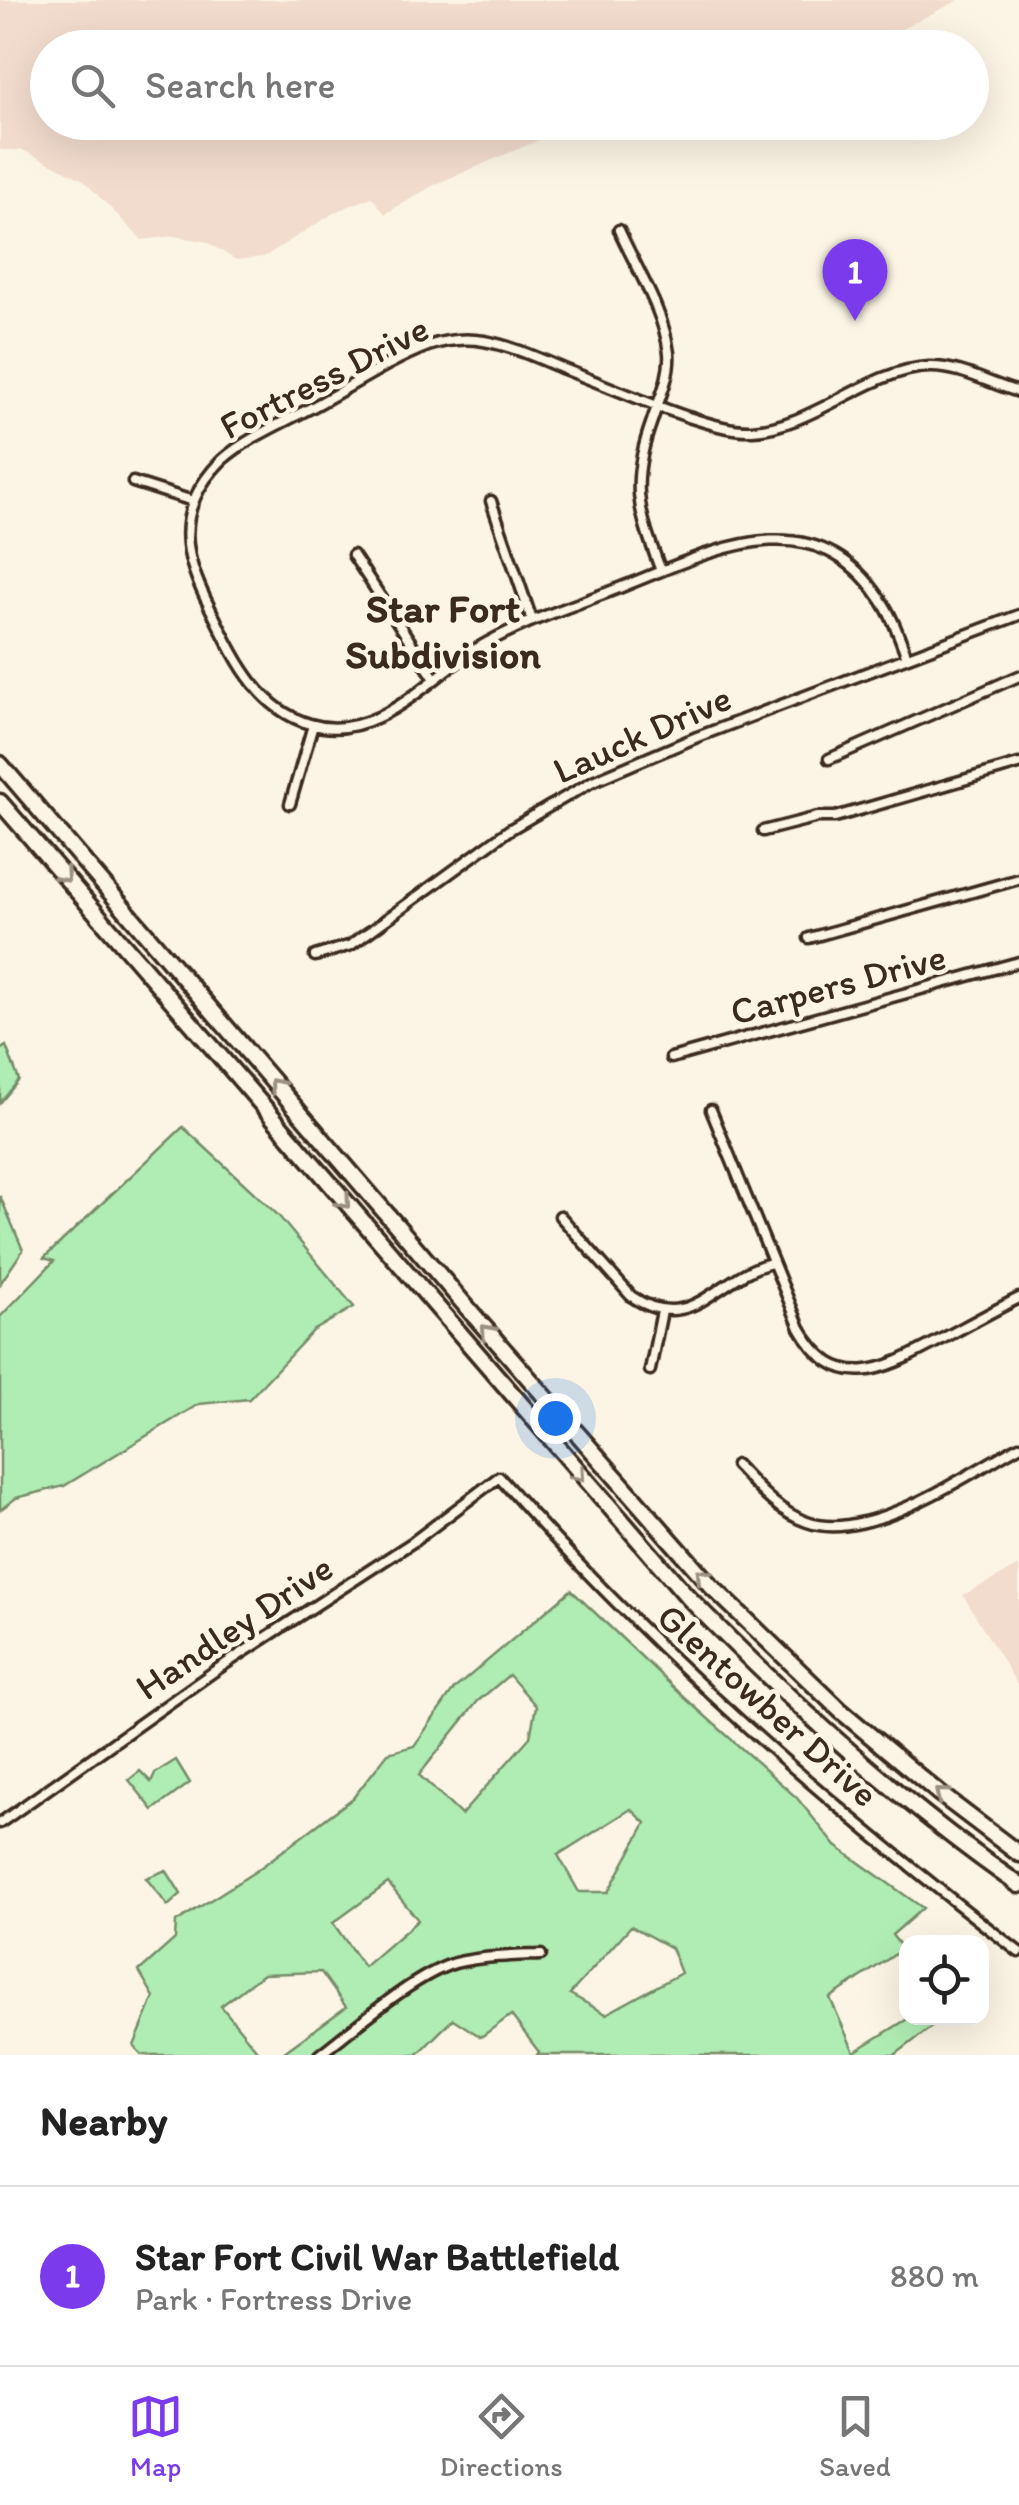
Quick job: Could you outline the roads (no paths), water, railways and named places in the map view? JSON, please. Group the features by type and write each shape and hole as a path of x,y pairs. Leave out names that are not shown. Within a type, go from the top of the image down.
{"highway":[{"path":"0,764 675,1546 806,1679 973,1819 1019,1852"},
{"path":"0,802 666,1574 824,1730 917,1808 1019,1884"}],"street":[{"path":"619,230 664,330 669,368 640,457 636,490 661,571"},
{"name":"Fortress Drive","path":"193,501 207,477 234,451 407,356 445,342 484,341 515,349 657,406 734,429 772,428 896,374 929,367 972,374 1019,392"},
{"path":"133,482 193,501 188,527 190,562 241,668 265,697 313,726 366,722 396,707 479,648 532,620 749,540 782,539 810,544 841,559 869,584 890,616 907,656"},
{"path":"490,500 532,620"},
{"path":"352,555 435,680"},
{"name":"Lauck Drive","path":"315,956 328,955 351,944 508,830 593,780 697,736 1019,616"},
{"path":"830,759 1019,676"},
{"path":"290,804 313,726"},
{"path":"763,831 818,817 834,817 1019,764"},
{"path":"809,938 1019,879"},
{"name":"Carpers Drive","path":"670,1058 1019,962"},
{"path":"711,1110 800,1328 813,1347 832,1362 864,1372 890,1367 1019,1298"},
{"path":"560,1216 632,1296 662,1311 691,1307 752,1269 772,1263"},
{"path":"650,1370 662,1311"},
{"path":"736,1465 787,1512 810,1523 840,1527 886,1516 1019,1446"},
{"name":"Handley Drive","path":"0,1823 168,1703 427,1532 500,1477"},
{"name":"Glentowber Drive","path":"500,1477 622,1608 746,1728 872,1837 1019,1952"},
{"path":"319,2055 419,1980 442,1968 473,1960 541,1955"}],"place":[{"name":"Star Fort Civil War Battlefield","path":"855,321"}],"district":[{"name":"Star Fort Subdivision","path":"443,631"}]}
